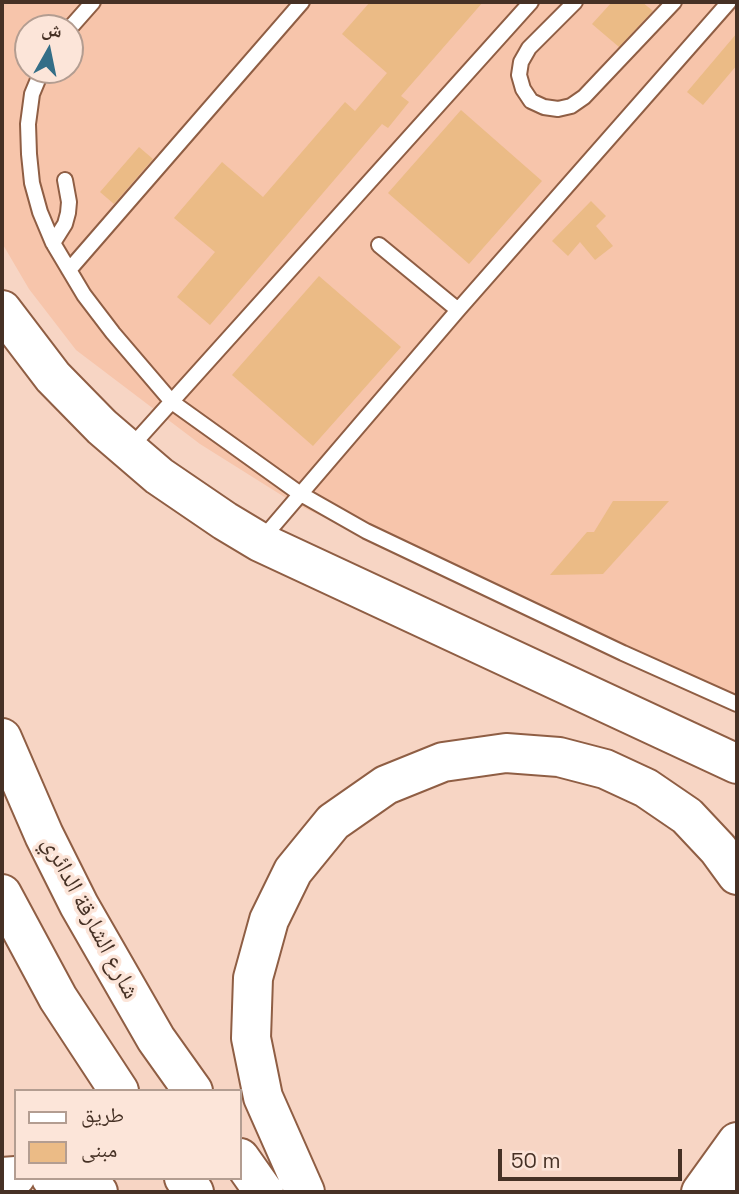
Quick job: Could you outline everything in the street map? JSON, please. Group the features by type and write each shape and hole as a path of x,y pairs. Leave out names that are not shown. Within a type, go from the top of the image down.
{"main road":[{"path":"2,310 53,377 128,450 191,499 260,542 737,764"},
{"name":"شارع الشارقة الدائري","path":"2,738 44,835 85,916 156,1039 191,1089"},
{"path":"305,1192 263,1097 251,1038 253,978 269,920 293,871 333,822 386,785 443,762 506,753 559,757 605,769 646,788 687,816 718,849 737,875"},
{"path":"2,894 58,998 118,1089"},
{"path":"701,1192 737,1142"},
{"path":"242,1161 264,1192"},
{"path":"63,1180 98,1192"},
{"path":"723,1192 737,1181"}],"lane":[{"path":"69,270 302,2"},
{"path":"128,450 531,2"},
{"path":"575,2 529,48 521,62 519,75 523,89 531,101 544,107 558,109 571,106 584,97 674,2"},
{"path":"260,542 458,310 729,2"},
{"path":"36,84 28,124 29,154 40,212 52,243 84,295 172,402 299,494 366,531 737,704"},
{"path":"52,243 65,224 68,213 65,180"},
{"path":"379,245 458,310"}],"shaded area":[{"path":"2,2 737,2 737,712 701,698 294,503 200,444 76,350 29,289 2,243"}],"building":[{"path":"370,2 483,2 401,96 409,102 388,128 382,124 210,325 177,297 215,252 174,218 222,162 263,197 345,102 355,111 387,73 342,34"},
{"path":"612,2 642,2 653,11 619,47 592,24"},
{"path":"737,33 737,65 703,105 687,92"},
{"path":"461,110 542,181 469,264 388,193"},
{"path":"139,147 153,159 114,204 100,192"},
{"path":"591,201 606,216 596,226 613,246 595,260 580,242 568,256 552,241"},
{"path":"319,276 401,347 313,446 232,375"},
{"path":"613,501 669,501 603,574 550,575 587,532 594,532"}]}
